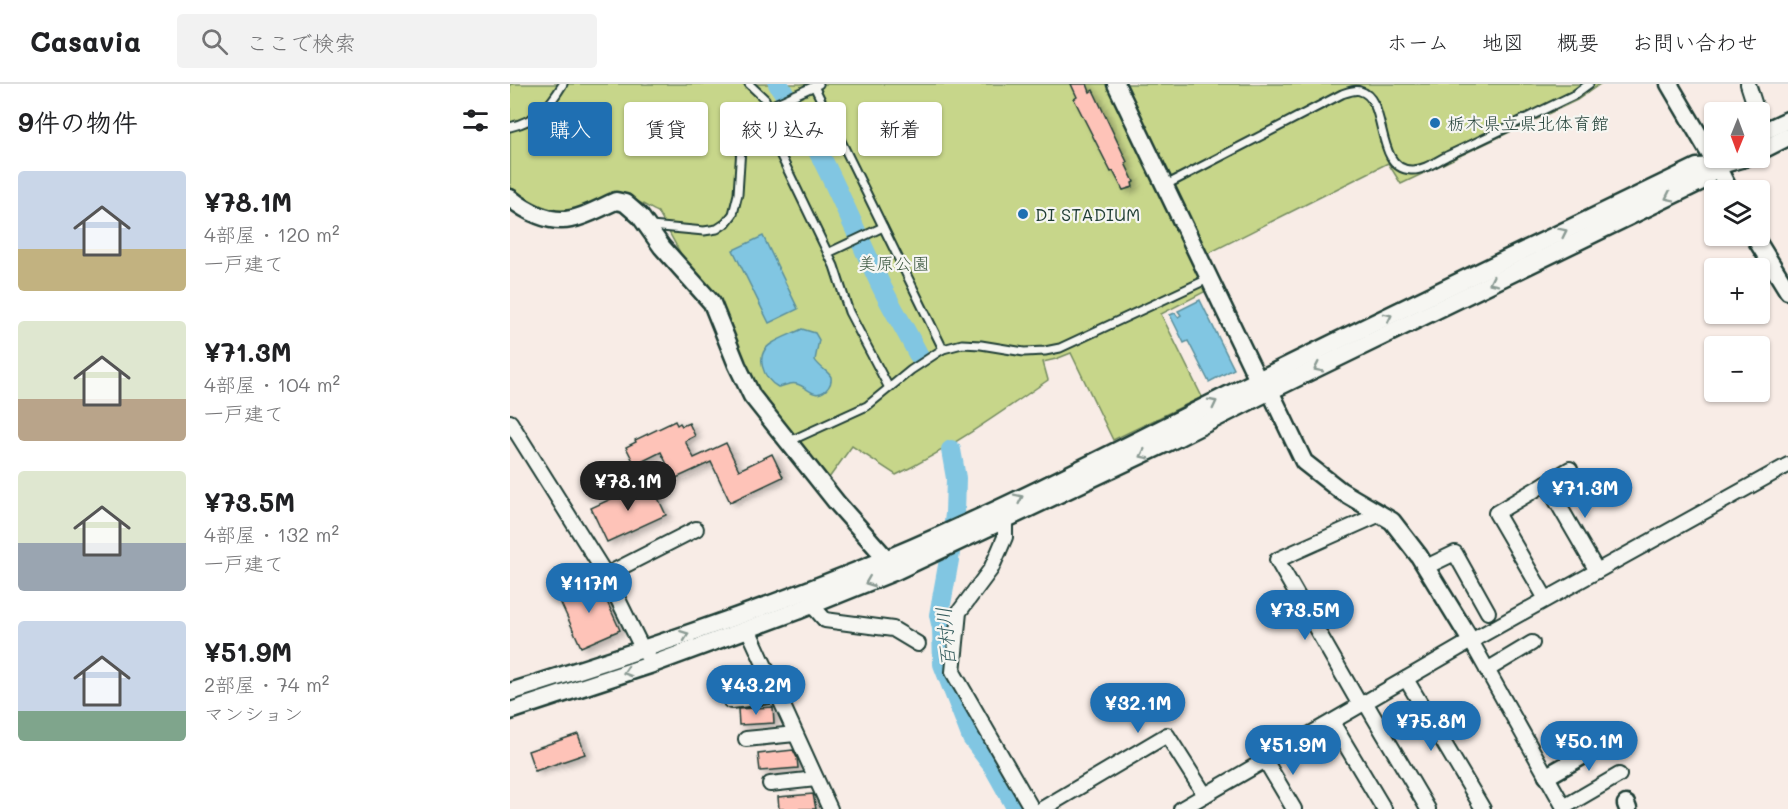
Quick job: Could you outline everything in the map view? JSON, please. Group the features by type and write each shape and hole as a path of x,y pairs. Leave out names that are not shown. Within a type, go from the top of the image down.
{"street":[{"path":"1116,84 1164,186 1304,462 1341,491 1392,521 1426,567 1471,641 1564,808 1619,775"},
{"path":"1748,84 1754,102"},
{"path":"1672,85 1704,137"},
{"path":"1770,125 1788,120"},
{"path":"1770,146 1788,137"},
{"path":"510,711 653,664 812,605 891,565 966,531 1147,436 1264,385 1704,165"},
{"path":"510,198 532,213 561,220 572,219 621,201 632,208 662,247 712,303 752,396 837,503 891,565"},
{"path":"1760,246 1788,291"},
{"path":"966,531 1005,521 1169,442 1264,385"},
{"path":"510,422 606,575 643,650 653,664"},
{"path":"1189,807 1205,795 1471,641 1788,465"},
{"path":"1546,599 1496,513 1570,469"},
{"path":"1546,483 1597,571"},
{"path":"1380,514 1277,560 1428,809"},
{"path":"1005,521 1005,537 991,569 959,612 954,672 1032,809"},
{"path":"606,575 696,529"},
{"path":"1426,567 1455,553 1488,612"},
{"path":"510,692 643,650 792,597 891,565"},
{"path":"812,605 825,620 893,629 918,644"},
{"path":"748,629 830,809"},
{"path":"1486,670 1532,643"},
{"path":"1406,679 1483,809"},
{"path":"731,701 778,695"},
{"path":"1332,722 1384,809"},
{"path":"746,739 795,734"},
{"path":"1042,809 1167,735 1205,795"},
{"path":"1547,776 1614,738"},
{"path":"1265,760 1294,809"},
{"path":"770,784 816,779"}],"lane":[{"path":"510,127 534,118 552,103 563,84"},
{"path":"749,84 766,102"},
{"path":"1164,186 1342,94 1358,90 1367,94 1374,101 1391,157 1401,168 1409,171 1418,170 1574,95 1589,84"},
{"path":"780,102 816,85 943,349"},
{"path":"647,225 704,231 717,229 726,223 733,214 738,194 740,156"},
{"path":"781,156 828,253 849,312 889,388"},
{"path":"828,253 883,227"},
{"path":"790,441 867,406 911,370 943,349 962,344 1024,352 1060,348 1210,278"}],"green space":[{"name":"美原公園","path":"510,84 1600,84 1577,100 1401,184 1388,163 1193,261 1208,290 1161,314 1202,397 1113,440 1071,353 1043,362 1048,380 974,431 896,475 852,446 829,478 757,394 658,212 628,198 566,211 555,211 533,205 510,188"}],"water":[{"path":"763,236 798,309 769,323 733,250"},
{"path":"1200,300 1234,369 1209,382 1188,341 1184,343 1170,315 1175,313 1178,317 1181,315 1178,311"},
{"path":"802,329 815,333 819,340 815,360 831,377 829,386 822,393 814,393 794,384 778,387 768,378 762,367 763,354 771,344"}],"building":[{"path":"1071,84 1087,84 1090,92 1093,90 1127,162 1125,163 1134,182 1133,187 1123,190 1113,171 1111,172 1074,99 1077,97"},
{"path":"675,421 677,425 680,423 682,426 689,423 695,436 685,441 694,458 726,443 739,470 772,454 783,477 730,502 711,462 674,479 661,452 635,465 626,447 636,442 635,440"},
{"path":"650,481 666,515 607,542 591,508"},
{"path":"598,582 620,630 581,647 559,599"},
{"path":"756,668 758,684 721,688 720,671"},
{"path":"773,707 774,723 739,725 738,709"},
{"path":"578,734 585,754 535,771 528,751"},
{"path":"793,750 798,768 760,771 758,754"},
{"path":"813,794 816,809 779,809 778,797"}],"waterway":[{"name":"百村川","path":"778,84 807,130 882,287 918,354"},
{"name":"百村川","path":"951,450 956,478 955,514 939,615 942,628 943,664 972,738 993,766 1017,809"}],"place":[{"name":"栃木県立県北体育館","path":"1435,123"},
{"name":"DI STADIUM","path":"1023,214"}]}
